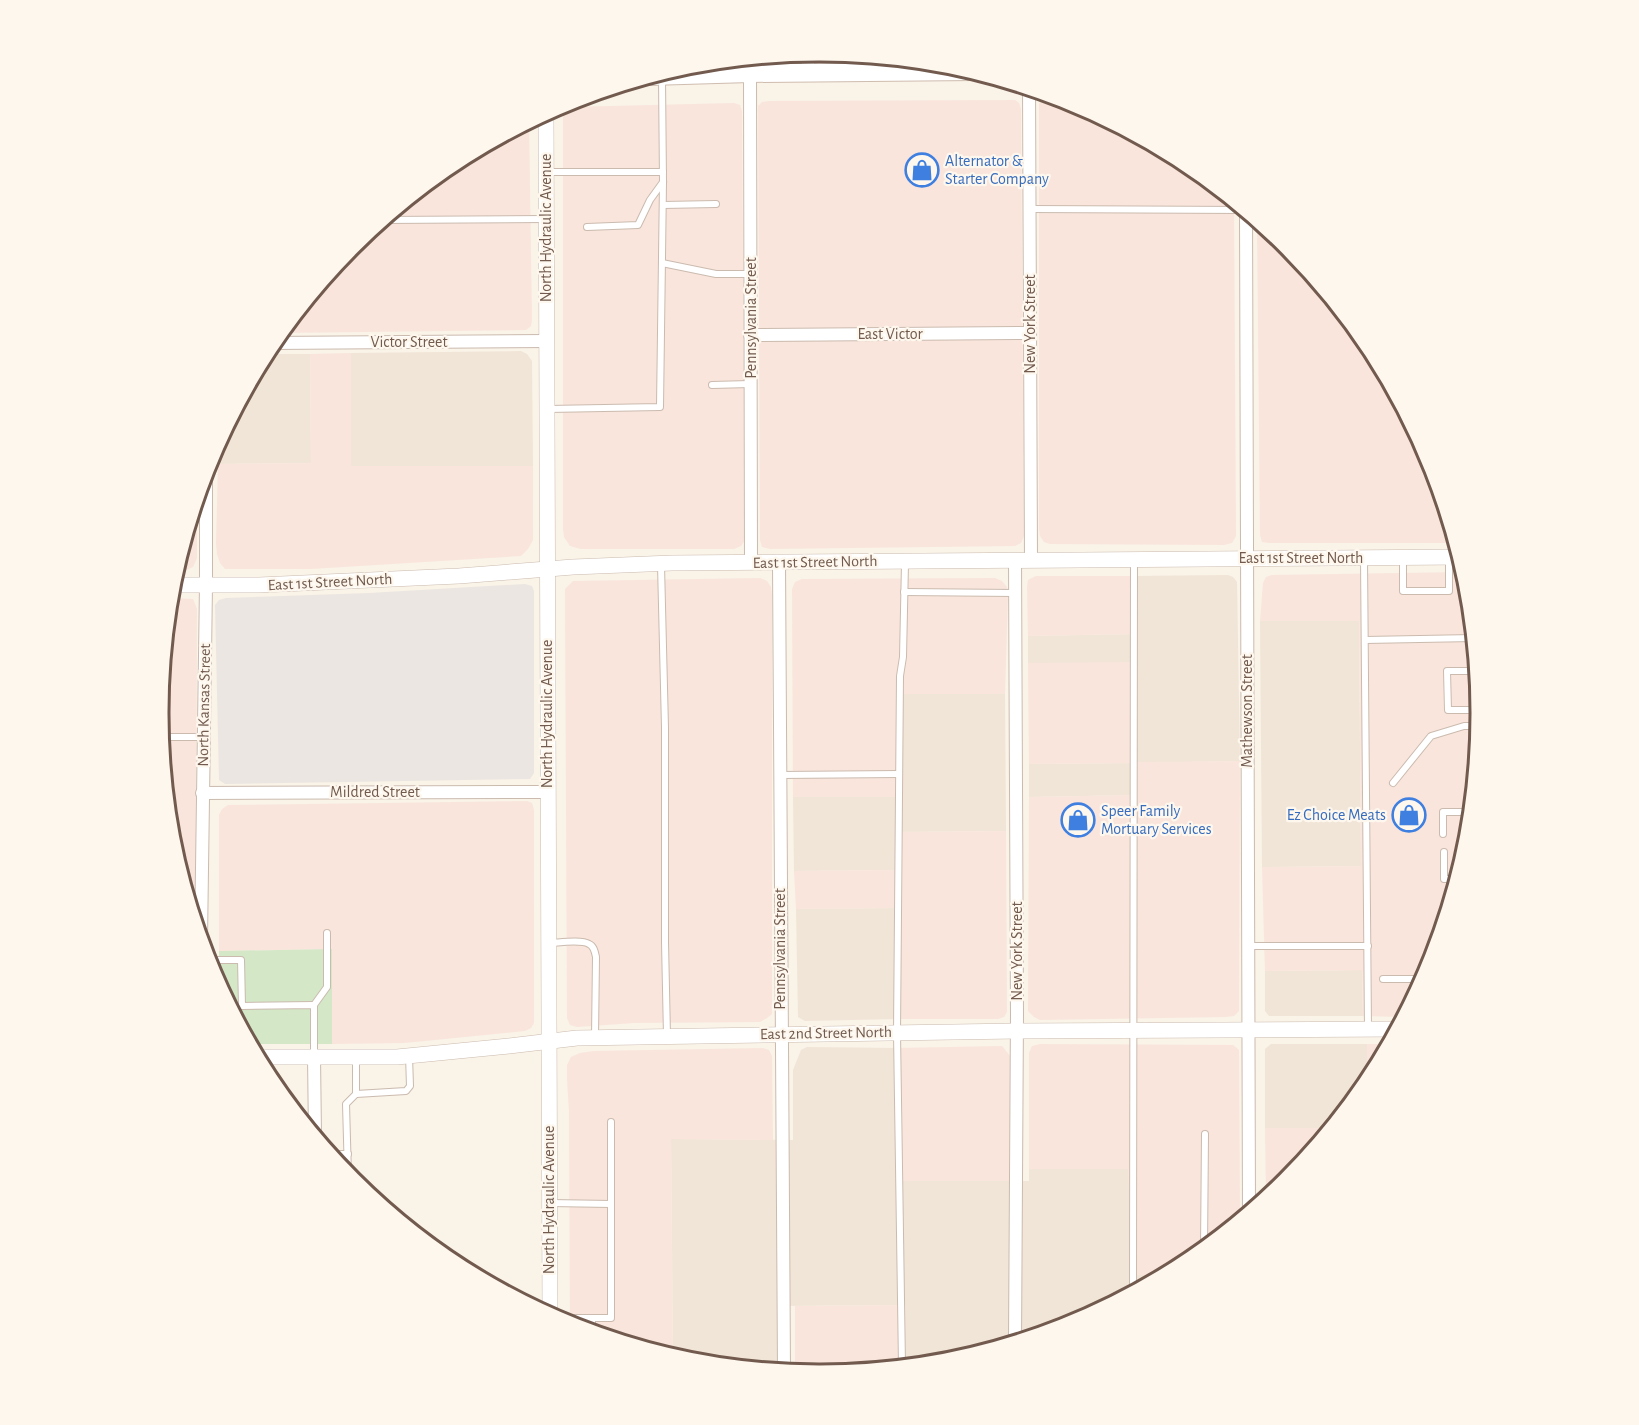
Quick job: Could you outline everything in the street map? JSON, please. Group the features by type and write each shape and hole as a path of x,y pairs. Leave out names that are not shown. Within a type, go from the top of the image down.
{"main road":[{"path":"688,75 930,71"}],"street":[{"path":"808,62 808,72"},
{"name":"Pennsylvania Street","path":"750,73 751,563"},
{"name":"New York Street","path":"1029,96 1031,560"},
{"name":"North Hydraulic Avenue","path":"546,122 550,1304"},
{"name":"Mathewson Street","path":"1245,220 1249,1202"},
{"name":"East Victor","path":"750,335 1030,333"},
{"name":"Victor Street","path":"284,343 547,341"},
{"name":"North Kansas Street","path":"198,907 206,495"},
{"name":"East 1st Street North","path":"181,585 259,585 661,564 1451,557"},
{"name":"New York Street","path":"1015,560 1017,1031 1015,1333"},
{"name":"Pennsylvania Street","path":"779,563 784,1362"},
{"name":"Mildred Street","path":"202,793 547,792"},
{"name":"East 2nd Street North","path":"268,1057 409,1056 595,1037 1388,1029"},
{"path":"314,1057 315,1123"}],"lane":[{"path":"547,409 660,407 663,172 656,83"},
{"path":"546,172 663,172"},
{"path":"587,227 638,225 650,200 663,182"},
{"path":"663,205 716,204"},
{"path":"1030,209 1233,210"},
{"path":"394,220 546,219"},
{"path":"662,263 716,274 750,274"},
{"path":"712,385 751,384"},
{"path":"1364,558 1368,1029"},
{"path":"1403,558 1403,591 1449,591 1453,566"},
{"path":"1133,1282 1134,559"},
{"path":"902,1358 897,1033 900,676 903,657 905,561"},
{"path":"661,564 668,1036"},
{"path":"904,592 1015,593"},
{"path":"1365,640 1466,638"},
{"path":"1469,671 1448,671 1448,710 1470,710"},
{"path":"1393,783 1431,736 1470,726"},
{"path":"170,737 203,736"},
{"path":"780,775 899,774"},
{"path":"1443,834 1443,812 1463,812"},
{"path":"1444,852 1444,879 1448,879"},
{"path":"314,1057 314,1005 327,987 327,933"},
{"path":"548,943 583,942 590,944 594,949 596,957 595,1037"},
{"path":"1248,946 1368,946"},
{"path":"217,960 241,960 242,1006 314,1005"},
{"path":"1383,979 1413,979"},
{"path":"348,1161 346,1104 356,1094 406,1091 410,1086 409,1056"},
{"path":"356,1057 356,1094"},
{"path":"581,1318 611,1318 611,1122"},
{"path":"1204,1238 1205,1134"},
{"path":"341,1154 348,1154"},
{"path":"549,1203 611,1204"},
{"path":"592,1318 592,1322"}],"shaded area":[{"path":"1015,100 1021,109 1024,536 1021,543 1015,546 770,549 762,547 760,540 758,106 762,102 769,101"},
{"path":"1041,100 1069,111 1145,149 1181,171 1234,211 1236,536 1232,543 1224,545 1050,544 1044,542 1040,536"},
{"path":"734,103 740,105 742,111 745,540 741,546 734,549 581,549 570,546 564,537 563,116 581,107"},
{"path":"529,131 532,320 531,326 526,330 291,333 330,283 390,223 458,171"},
{"path":"1257,231 1309,283 1336,316 1383,387 1421,463 1448,543 1269,543 1262,542 1260,535"},
{"path":"521,351 527,354 532,361 533,466 351,466 351,353"},
{"path":"351,353 351,466 533,466 533,540 521,556 311,569 225,569 220,563 216,544 218,464 311,463 310,354"},
{"path":"276,354 310,354 311,463 218,464 256,387"},
{"path":"197,524 197,558 193,567 186,570"},
{"path":"1455,572 1465,628 1469,670 1469,755 1465,797 1458,840 1436,922 1421,962 1394,1017 1363,1016 1362,970 1265,971 1262,867 1361,866 1359,621 1260,621 1263,583 1266,577 1272,575"},
{"path":"1228,575 1237,582 1240,761 1137,763 1136,795 1029,797 1029,764 1136,763 1028,663 1028,636 1134,634 1133,576"},
{"path":"1036,576 1133,576 1134,634 1028,636 1027,587 1028,580"},
{"path":"760,578 767,581 772,595 772,1014 760,1022 634,1023 577,1027 570,1025 567,1018 565,589 573,581"},
{"path":"995,578 1007,587 1008,595 1005,694 902,694 903,797 793,797 792,589 795,582 802,579"},
{"path":"525,584 532,586 534,591 534,773 530,779 225,784 219,780 215,605 219,600"},
{"path":"179,598 193,599 197,609 196,898 181,840 174,797 169,712 170,670"},
{"path":"1260,621 1359,621 1361,866 1262,867"},
{"path":"1135,662 1136,762 1240,761 1239,1011 1234,1016 1225,1017 1040,1020 1028,1011 1029,797 1136,795 1136,763 1029,764 1028,663"},
{"path":"902,694 1005,694 1006,831 897,832 897,870 794,871 793,797 902,797"},
{"path":"527,801 532,803 534,810 534,1023 525,1031 404,1043 332,1044 332,949 219,951 219,815 228,805"},
{"path":"1006,831 1007,1012 1004,1017 998,1019 897,1019 896,908 796,909 794,871 897,870 897,832"},
{"path":"896,908 897,1019 805,1021 798,1017 796,909"},
{"path":"1362,970 1363,1016 1269,1016 1265,1011 1265,971"},
{"path":"1040,1044 1233,1045 1239,1050 1240,1209 1181,1254 1147,1275 1132,1275 1128,1169 1029,1169 1029,1053 1032,1046"},
{"path":"1271,1044 1367,1044 1367,1064 1320,1128 1265,1128 1265,1049"},
{"path":"1367,1044 1379,1044 1367,1064"},
{"path":"1002,1046 1010,1056 1011,1181 899,1181 897,1048"},
{"path":"807,1047 897,1048 899,1181 1029,1181 1029,1169 1129,1169 1132,1275 1147,1275 1069,1314 1029,1329 947,1351 906,1358 905,1305 777,1306 778,1362 735,1358 673,1346 671,1139 793,1140 793,1070 801,1050"},
{"path":"763,1048 769,1050 772,1056 773,1140 671,1139 673,1346 610,1329 570,1314 567,1065 571,1057 594,1051"},
{"path":"1265,1128 1320,1128 1280,1173 1266,1186"},
{"path":"906,1305 906,1358 820,1364 795,1363 795,1306"}],"green space":[{"path":"332,949 332,1044 260,1044 219,964 219,951"}],"place":[{"name":"Alternator & Starter Company","path":"922,170"},
{"name":"Ez Choice Meats","path":"1409,815"},
{"name":"Speer Family Mortuary Services","path":"1078,820"}]}
